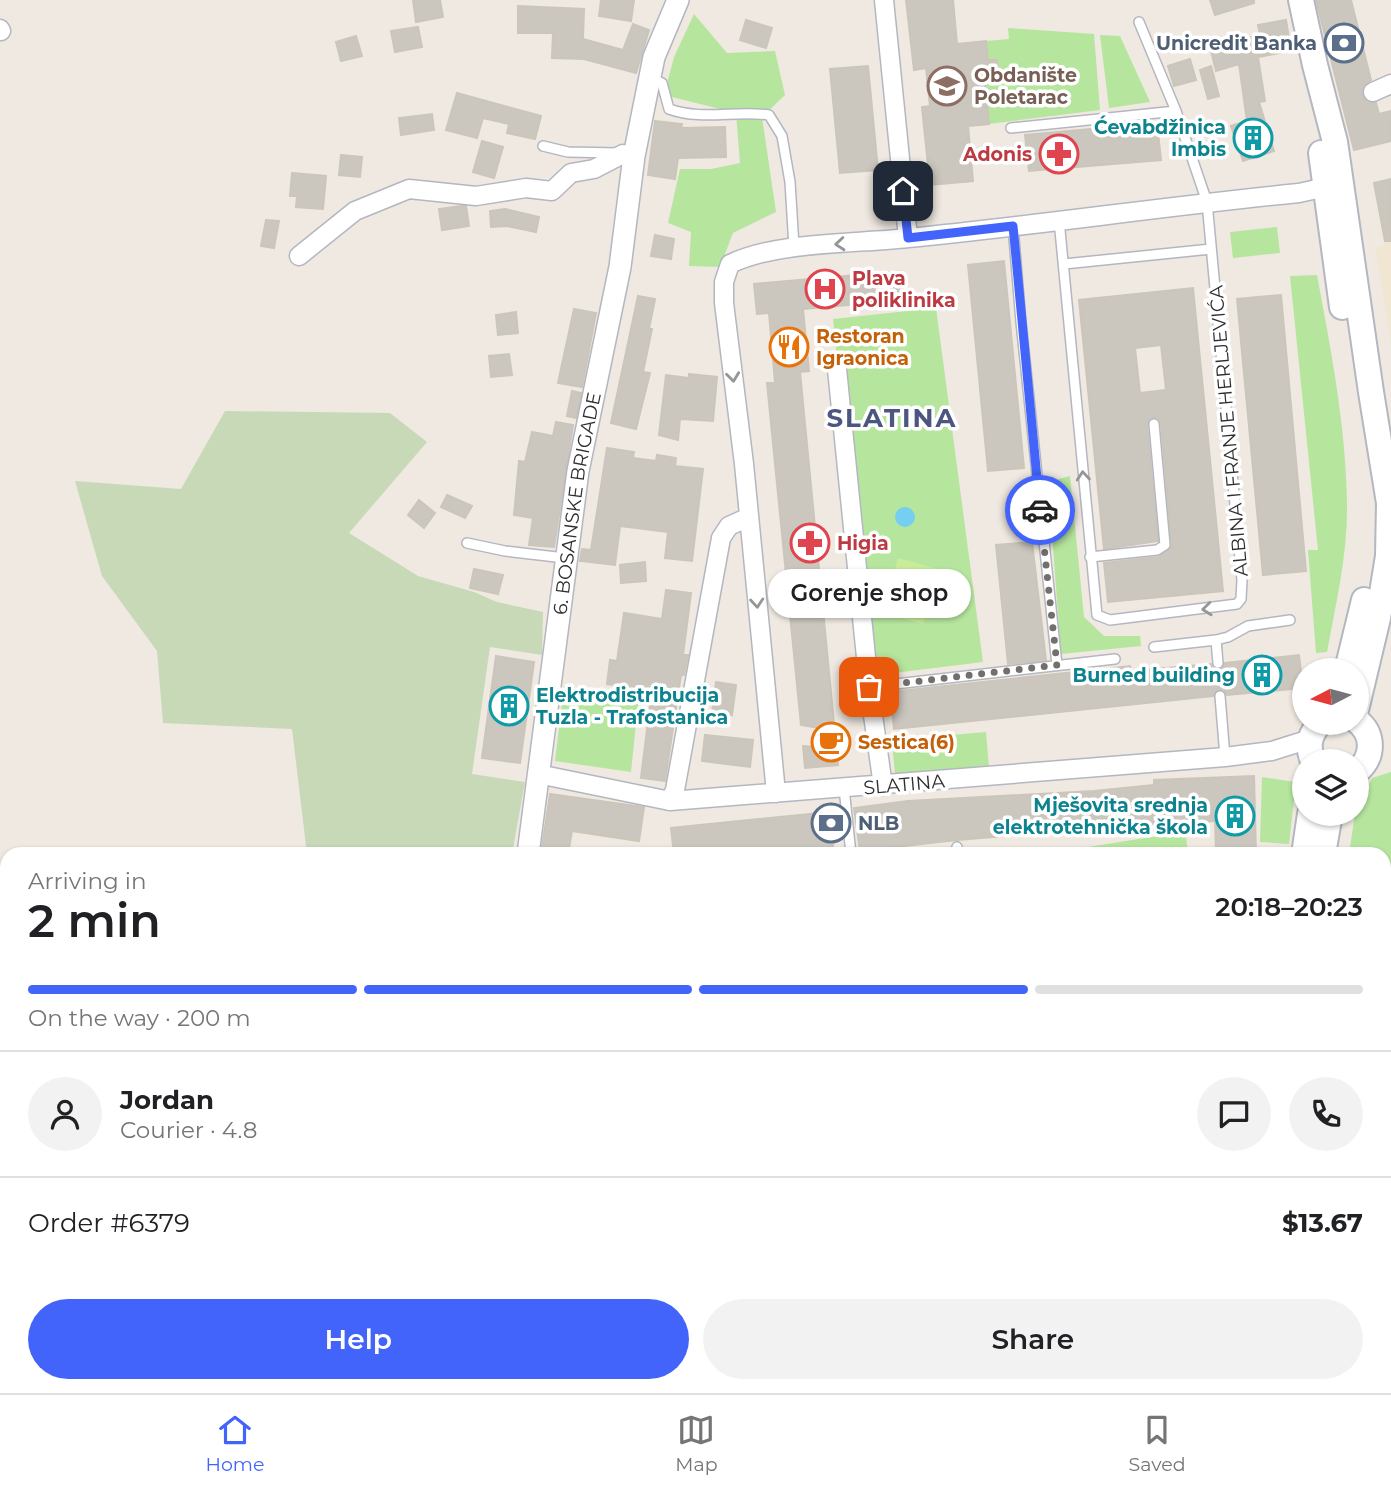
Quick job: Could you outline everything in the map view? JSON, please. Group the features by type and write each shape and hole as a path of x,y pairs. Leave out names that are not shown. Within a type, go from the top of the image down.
{"main road":[{"path":"1301,0 1315,65 1333,185 1390,503 1385,609 1369,665"},
{"path":"1333,185 1355,400 1373,505 1374,530 1373,555 1350,658"},
{"path":"1305,847 1308,826"},
{"path":"1324,847 1328,826"}],"street":[{"name":"6. BOSANSKE BRIGADE","path":"529,847 578,471 620,267 629,155 654,57 678,0"},
{"path":"884,0 908,238"},
{"path":"1373,92 1391,84"},
{"path":"299,256 355,211 409,189 476,195 526,188 552,191 571,173 594,169 629,155"},
{"path":"776,793 749,517 724,303 724,282 730,264 746,256 794,248 908,238 1299,193 1333,185"},
{"path":"837,369 869,687 883,786"},
{"path":"670,801 675,790 721,538 729,526 749,517"},
{"name":"SLATINA","path":"538,774 670,801 1225,757 1314,745"}],"lane":[{"name":"ALBINA I FRANJE HERLJEVIĆA","path":"1059,220 1094,607 1097,615 1103,619 1230,607 1241,599 1242,580 1207,202 1176,111 1139,22"},
{"path":"650,77 662,83 669,109 684,114 725,115 749,112 769,116 782,136 788,170 794,248"},
{"path":"1011,128 1176,111"},
{"path":"543,146 568,152 629,155"},
{"path":"1013,226 1057,665"},
{"path":"1063,264 1211,249"},
{"path":"1090,557 1157,550 1165,545 1154,424"},
{"path":"467,543 505,551 567,558"},
{"path":"1154,647 1216,640 1248,626 1290,620"},
{"path":"1216,640 1218,663"},
{"path":"869,687 1115,659"},
{"path":"1220,696 1225,757"},
{"path":"844,788 851,847"}],"shaded area":[{"path":"1391,219 1391,344 1376,248 1385,246 1381,221"}],"green space":[{"path":"694,14 727,53 775,51 785,95 762,117 776,212 733,233 720,267 689,266 691,232 668,223 680,169 711,169 740,163 736,113 664,95 674,57"},
{"path":"1008,28 1094,34 1100,110 989,124 987,101 968,103 967,84 999,81 997,60 988,60 986,41 1009,39"},
{"path":"1100,35 1120,36 1150,102 1109,108"},
{"path":"1277,227 1280,253 1233,258 1230,232"},
{"path":"1317,275 1341,417 1347,522 1338,597 1327,652 1316,653 1308,550 1318,550 1290,276"},
{"path":"936,308 983,662 869,676 833,319"},
{"path":"225,411 390,413 427,442 349,533 418,576 474,592 497,602 543,612 542,655 490,647 472,774 525,782 513,847 306,847 292,729 163,723 157,651 102,576 75,481 181,489"},
{"path":"1070,476 1084,617 1104,636 1140,636 1141,646 1061,654 1048,482"},
{"path":"898,558 938,569 923,624 883,613"},
{"path":"953,574 964,579 969,590 964,601 953,606 942,601 937,590 942,579"},
{"path":"564,686 639,695 631,772 555,761"},
{"path":"986,732 989,767 895,775 892,740"},
{"path":"1391,772 1391,847 1350,847 1353,826 1369,826 1369,784 1372,778"},
{"path":"1262,777 1292,781 1289,844 1260,842"},
{"path":"1186,836 1187,847 1088,847 1151,837"}],"water":[{"path":"905,507 912,510 915,517 912,524 905,527 898,524 895,517 898,510"}],"building":[{"path":"413,0 440,0 443,17 416,22"},
{"path":"601,0 634,0 631,21 599,16"},
{"path":"906,0 953,0 957,44 986,41 988,60 997,60 999,81 985,83 989,124 968,126 973,181 930,185 922,107 930,106 926,68 914,70"},
{"path":"1210,0 1254,0 1254,3 1215,15"},
{"path":"1316,0 1351,0 1371,80 1363,86 1362,96 1367,102 1376,103 1379,114 1391,111 1391,141 1354,150"},
{"path":"518,6 584,9 583,39 623,50 633,24 649,30 636,73 584,59 552,58 553,33 518,33"},
{"path":"746,20 772,28 766,48 740,40"},
{"path":"1286,20 1291,51 1258,57 1265,101 1259,102 1274,151 1243,161 1231,126 1247,121 1239,64 1216,71 1211,51 1238,42 1237,40 1260,35 1258,25"},
{"path":"418,27 422,47 395,52 391,31"},
{"path":"356,36 362,56 341,61 336,42"},
{"path":"1190,59 1196,80 1174,86 1168,66"},
{"path":"868,66 878,170 840,173 830,69"},
{"path":"1211,66 1219,96 1208,99 1200,70"},
{"path":"457,93 541,116 535,139 507,133 509,124 483,118 477,138 446,130"},
{"path":"432,114 434,130 401,135 399,118"},
{"path":"655,121 682,124 681,128 725,127 726,157 678,158 675,179 648,175"},
{"path":"1157,123 1161,160 1029,171 1025,135"},
{"path":"482,141 503,147 494,178 473,172"},
{"path":"341,155 362,157 360,177 339,175"},
{"path":"292,173 326,176 323,209 296,207 297,196 290,196"},
{"path":"1391,179 1391,241 1385,241 1374,183"},
{"path":"466,206 469,226 442,230 439,209"},
{"path":"505,209 539,217 536,232 507,226 491,227 490,211"},
{"path":"266,220 279,221 274,248 261,246"},
{"path":"655,235 674,239 671,259 651,256"},
{"path":"1004,261 1024,468 988,471 968,265"},
{"path":"901,271 904,300 803,309 809,371 800,372 838,765 805,768 803,746 817,747 819,728 801,725 767,383 775,383 769,313 757,314 754,284"},
{"path":"1193,288 1223,591 1108,602 1104,563 1158,557 1172,547 1161,423 1158,418 1153,417 1147,425 1158,541 1104,549 1079,300","holes":["1161,345 1166,390 1140,393 1135,348"]},
{"path":"1281,295 1306,571 1263,575 1237,299"},
{"path":"638,296 655,299 643,372 650,373 636,429 611,423"},
{"path":"574,309 596,313 582,387 558,383"},
{"path":"516,312 518,333 498,335 496,315"},
{"path":"509,354 512,375 491,377 489,356"},
{"path":"689,374 717,377 713,421 680,419 678,440 659,435 666,375 689,378"},
{"path":"572,391 581,393 576,418 567,416"},
{"path":"556,422 573,425 554,547 529,545 533,518 514,515 519,461 525,462 532,432 553,436"},
{"path":"607,448 634,452 633,458 656,461 657,455 676,458 675,466 703,469 692,561 665,558 668,532 620,526 615,565 580,561 582,549 591,550"},
{"path":"447,495 472,506 465,518 441,507"},
{"path":"419,500 435,513 424,528 408,515"},
{"path":"1032,542 1046,660 1008,664 996,545"},
{"path":"645,562 646,581 621,583 620,565"},
{"path":"474,569 503,575 498,594 470,588"},
{"path":"666,590 691,593 683,655 688,655 684,675 681,675 665,781 641,778 652,689 607,684 610,660 617,661 624,613 662,619"},
{"path":"1299,655 1299,658 1292,658 1292,689 1227,695 1224,690 1219,689 1213,696 894,729 890,692 1130,666 1131,671 1211,664 1214,669 1219,670 1225,663"},
{"name":"Elektrodistribucija Tuzla - Trafostanica","path":"496,656 534,662 520,763 482,758"},
{"path":"716,682 736,685 732,715 712,712"},
{"path":"705,735 753,740 750,767 702,761"},
{"path":"1254,776 1256,847 1216,847 1215,821 895,847 859,847 854,808 908,801 1094,791 1154,785 1154,780"},
{"path":"550,794 644,807 639,841 572,831 569,847 542,847"},
{"path":"829,812 833,847 673,847 671,828"}],"way so far":[{"path":"869,687 1057,665 1040,510"}],"place":[{"name":"Unicredit Banka","path":"1344,43"},
{"name":"Obdanište Poletarac","path":"947,86"},
{"name":"Ćevabdžinica Imbis","path":"1253,138"},
{"name":"Adonis","path":"1059,154"},
{"name":"Plava poliklinika","path":"825,289"},
{"name":"Restoran Igraonica","path":"789,347"},
{"name":"Higia","path":"810,543"},
{"name":"Burned building","path":"1262,675"},
{"name":"Gorenje shop","path":"869,687"},
{"name":"Elektrodistribucija Tuzla - Trafostanica","path":"509,706"},
{"name":"Sestica(6)","path":"831,742"},
{"name":"Mješovita srednja elektrotehnička škola","path":"1235,816"},
{"name":"NLB","path":"831,823"}],"district":[{"name":"SLATINA","path":"892,418"}],"route":[{"path":"903,191 908,238 1013,226 1040,510"}]}
